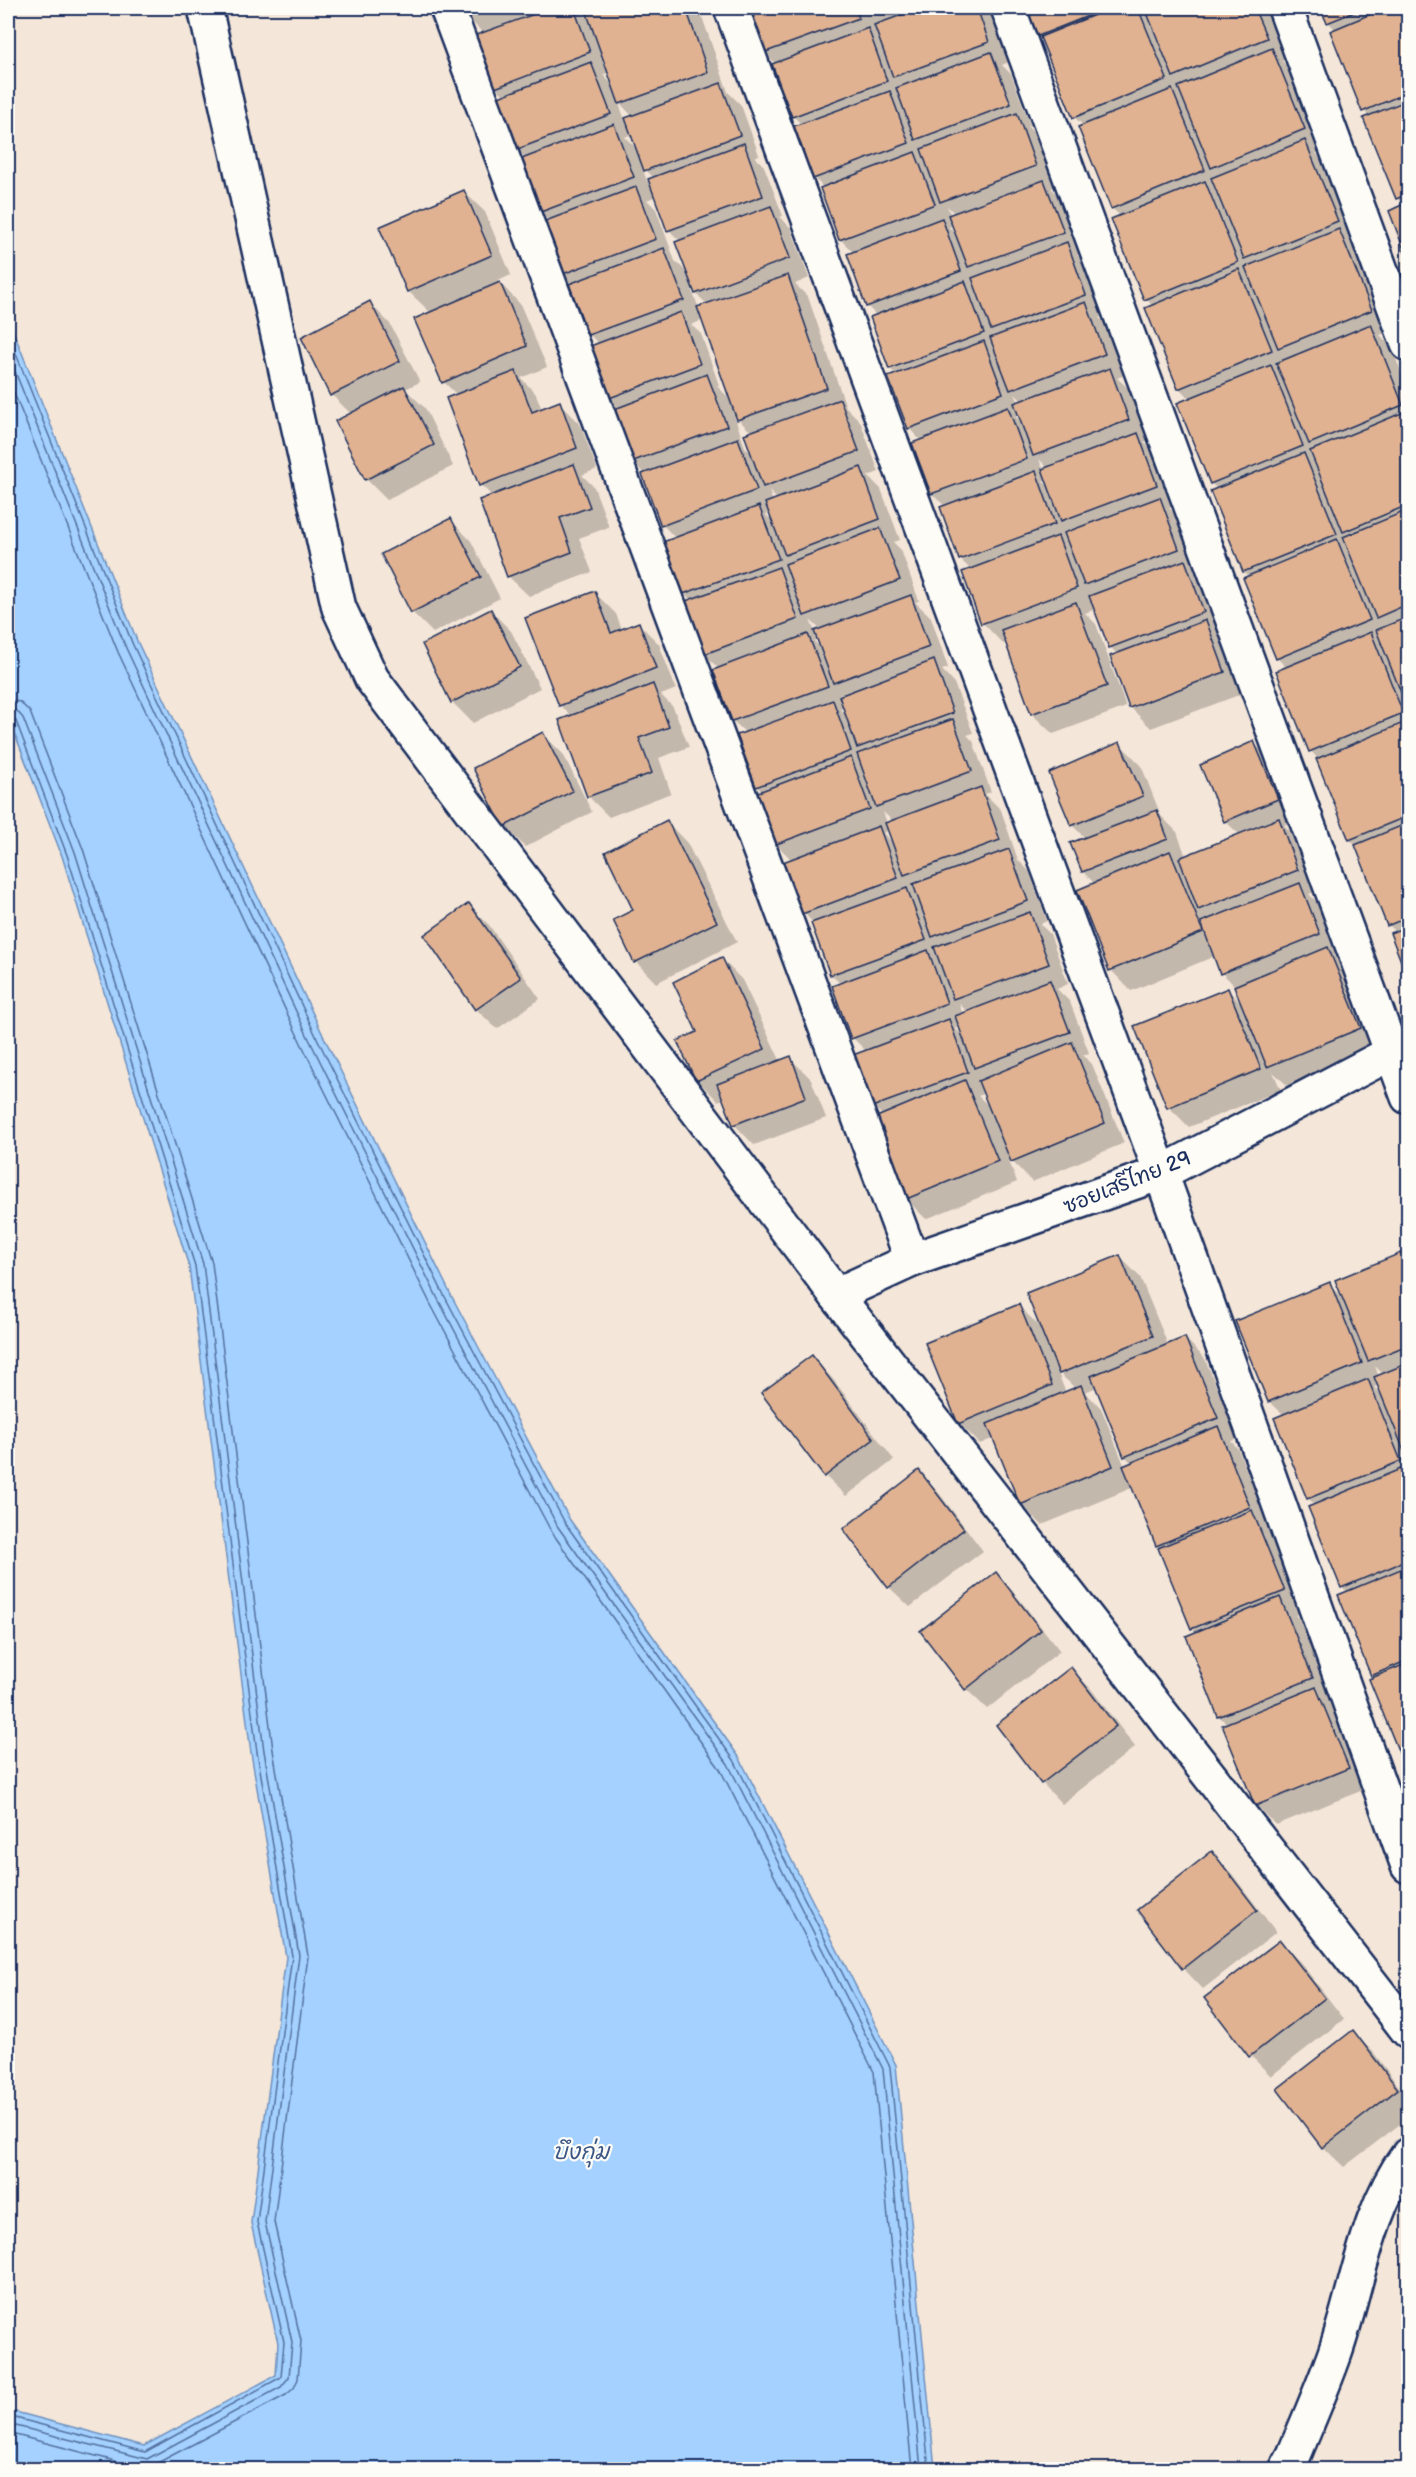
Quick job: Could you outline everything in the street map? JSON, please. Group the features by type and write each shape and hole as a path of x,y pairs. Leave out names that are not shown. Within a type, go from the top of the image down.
{"street":[{"path":"205,8 339,608 372,679 836,1295 1408,2031"},
{"path":"447,8 912,1260"},
{"path":"731,8 1161,1173 1408,1866"},
{"path":"1008,8 1400,1050 1408,1097"},
{"path":"1285,8 1408,344"},
{"name":"ซอยเสรีไทย 29","path":"836,1295 912,1260 1161,1173 1400,1050"},
{"path":"1286,2469 1294,2455 1335,2352 1376,2214 1398,2169 1408,2155"}],"water":[{"name":"บึงกุ่ม","path":"8,318 138,643 322,1033 450,1293 570,1520 739,1757 896,2065 935,2469 8,2469 8,2410 144,2446 276,2375 278,2343 251,2223 286,1957 251,1753 189,1267 62,856 8,716"}],"building":[{"path":"551,8 574,8 590,52 495,88 476,35"},
{"path":"585,8 686,8 708,72 619,104"},
{"path":"746,8 855,8 859,18 763,53"},
{"path":"921,8 977,8 989,42 893,77 874,25"},
{"path":"1026,8 1108,8 1038,36"},
{"path":"1112,8 1138,8 1167,79 1073,118 1040,37"},
{"path":"1145,8 1254,8 1267,38 1173,77"},
{"path":"1320,8 1364,8 1327,23"},
{"path":"1385,8 1408,8 1408,92 1362,112 1330,31"},
{"path":"868,28 887,81 792,117 772,64"},
{"path":"1272,48 1305,129 1211,168 1178,87"},
{"path":"991,52 1011,104 915,140 896,88"},
{"path":"591,62 611,114 515,150 496,98"},
{"path":"721,83 740,135 644,171 625,118"},
{"path":"1172,89 1205,170 1111,209 1078,127"},
{"path":"890,91 909,143 813,179 794,126"},
{"path":"1408,100 1408,194 1396,199 1363,118"},
{"path":"1017,113 1036,166 940,202 921,149"},
{"path":"614,124 634,177 538,213 519,160"},
{"path":"1305,140 1338,221 1244,259 1211,178"},
{"path":"744,143 763,196 667,231 648,179"},
{"path":"915,152 935,204 839,240 820,188"},
{"path":"1044,180 1064,232 968,267 948,215"},
{"path":"1205,181 1238,262 1144,300 1111,219"},
{"path":"636,187 656,239 560,275 540,223"},
{"path":"464,190 492,255 407,292 379,227"},
{"path":"1408,202 1408,260 1389,211"},
{"path":"771,206 790,258 695,294 675,242"},
{"path":"942,218 961,271 866,307 847,254"},
{"path":"1339,229 1372,310 1278,348 1245,267"},
{"path":"1067,242 1086,295 991,330 972,278"},
{"path":"664,248 684,300 588,335 569,284"},
{"path":"1239,269 1272,350 1178,389 1145,308"},
{"path":"788,275 827,388 737,420 697,307"},
{"path":"965,281 984,333 889,369 870,317"},
{"path":"500,282 527,346 442,383 414,319"},
{"path":"370,301 400,361 330,396 301,337"},
{"path":"1086,302 1105,354 1010,390 990,338"},
{"path":"681,312 700,364 604,400 585,348"},
{"path":"1371,324 1403,405 1309,444 1276,363"},
{"path":"984,341 1003,393 908,429 888,377"},
{"path":"1271,365 1303,446 1210,484 1177,403"},
{"path":"1110,368 1129,420 1033,456 1014,403"},
{"path":"516,371 532,412 560,401 577,448 479,486 446,398"},
{"path":"707,374 727,426 631,462 612,410"},
{"path":"404,386 434,445 365,480 335,421"},
{"path":"840,399 859,451 763,487 744,434"},
{"path":"1008,407 1027,459 931,494 912,443"},
{"path":"1404,412 1408,424 1408,505 1343,532 1310,451"},
{"path":"1138,433 1157,485 1061,521 1042,469"},
{"path":"738,438 757,490 661,526 642,474"},
{"path":"1304,453 1337,534 1243,572 1210,491"},
{"path":"574,464 590,507 560,518 572,552 507,577 479,500"},
{"path":"861,467 880,519 785,555 765,503"},
{"path":"1036,471 1055,524 959,560 940,507"},
{"path":"1160,497 1179,549 1084,585 1064,533"},
{"path":"759,506 779,559 683,594 663,542"},
{"path":"1408,510 1408,604 1376,618 1343,537"},
{"path":"451,518 481,577 411,613 381,554"},
{"path":"880,528 900,580 804,616 785,564"},
{"path":"1058,536 1077,588 981,624 962,572"},
{"path":"1337,539 1370,620 1276,659 1243,578"},
{"path":"1185,560 1204,612 1109,648 1089,596"},
{"path":"779,567 798,619 702,655 683,602"},
{"path":"595,591 611,633 639,622 656,668 559,706 525,618"},
{"path":"911,595 929,647 833,683 814,631"},
{"path":"1076,602 1107,686 1031,714 1001,630"},
{"path":"491,609 520,667 451,703 422,644"},
{"path":"1408,617 1408,710 1376,630"},
{"path":"1206,620 1225,672 1129,708 1110,656"},
{"path":"1371,632 1403,713 1309,752 1276,671"},
{"path":"808,634 828,686 732,721 713,670"},
{"path":"934,660 953,713 857,748 839,696"},
{"path":"653,684 669,727 639,738 652,773 587,797 559,720"},
{"path":"833,700 851,751 756,787 737,735"},
{"path":"953,719 972,771 876,807 857,754"},
{"path":"1408,721 1408,816 1349,840 1316,759"},
{"path":"543,732 573,791 503,827 473,768"},
{"path":"1254,741 1278,799 1224,822 1200,765"},
{"path":"1120,742 1143,796 1071,826 1049,773"},
{"path":"851,757 870,809 774,845 756,793"},
{"path":"981,787 1000,840 904,875 885,823"},
{"path":"1157,810 1168,839 1082,872 1070,843"},
{"path":"1279,818 1298,870 1198,910 1179,858"},
{"path":"667,820 717,922 634,963 613,920 633,910 605,852"},
{"path":"1408,823 1408,917 1387,926 1355,845"},
{"path":"879,826 898,878 802,914 783,862"},
{"path":"1009,849 1028,901 932,937 913,884"},
{"path":"1170,851 1203,932 1109,971 1077,890"},
{"path":"1300,883 1320,934 1220,974 1201,922"},
{"path":"907,888 926,940 830,975 811,923"},
{"path":"469,903 521,978 475,1010 424,935"},
{"path":"1030,912 1049,964 953,999 934,947"},
{"path":"1408,926 1408,979 1390,933"},
{"path":"1328,947 1361,1028 1267,1067 1234,986"},
{"path":"928,950 947,1003 851,1039 832,986"},
{"path":"722,957 765,1049 696,1081 677,1041 697,1032 673,982"},
{"path":"1050,980 1070,1032 974,1068 955,1016"},
{"path":"1228,988 1261,1069 1167,1108 1134,1026"},
{"path":"949,1019 968,1072 872,1107 853,1055"},
{"path":"1072,1042 1105,1123 1011,1162 978,1081"},
{"path":"791,1056 806,1097 733,1125 717,1084"},
{"path":"965,1080 998,1161 904,1200 872,1119"},
{"path":"1408,1250 1408,1345 1368,1361 1335,1280"},
{"path":"1120,1255 1153,1336 1059,1374 1026,1293"},
{"path":"1330,1282 1362,1363 1268,1402 1235,1321"},
{"path":"1019,1304 1052,1385 958,1424 925,1343"},
{"path":"1185,1337 1218,1418 1124,1457 1091,1376"},
{"path":"812,1355 874,1439 824,1477 761,1393"},
{"path":"1408,1363 1408,1458 1407,1458 1374,1377"},
{"path":"1368,1379 1401,1461 1307,1499 1274,1418"},
{"path":"1081,1385 1113,1466 1020,1505 987,1424"},
{"path":"1218,1426 1250,1507 1156,1546 1123,1466"},
{"path":"1403,1468 1408,1483 1408,1560 1341,1588 1308,1507"},
{"path":"919,1470 964,1529 888,1588 843,1529"},
{"path":"1252,1510 1285,1591 1191,1629 1158,1548"},
{"path":"1408,1566 1408,1660 1371,1676 1338,1595"},
{"path":"996,1572 1041,1630 965,1690 920,1631"},
{"path":"1280,1597 1313,1678 1218,1717 1186,1636"},
{"path":"1408,1663 1408,1758 1402,1760 1369,1679"},
{"path":"1071,1667 1116,1726 1041,1784 996,1725"},
{"path":"1316,1687 1349,1768 1255,1806 1222,1725"},
{"path":"1212,1851 1257,1910 1182,1969 1137,1910"},
{"path":"1280,1940 1325,1998 1249,2057 1204,1998"},
{"path":"1353,2030 1398,2089 1322,2148 1277,2089"}]}
